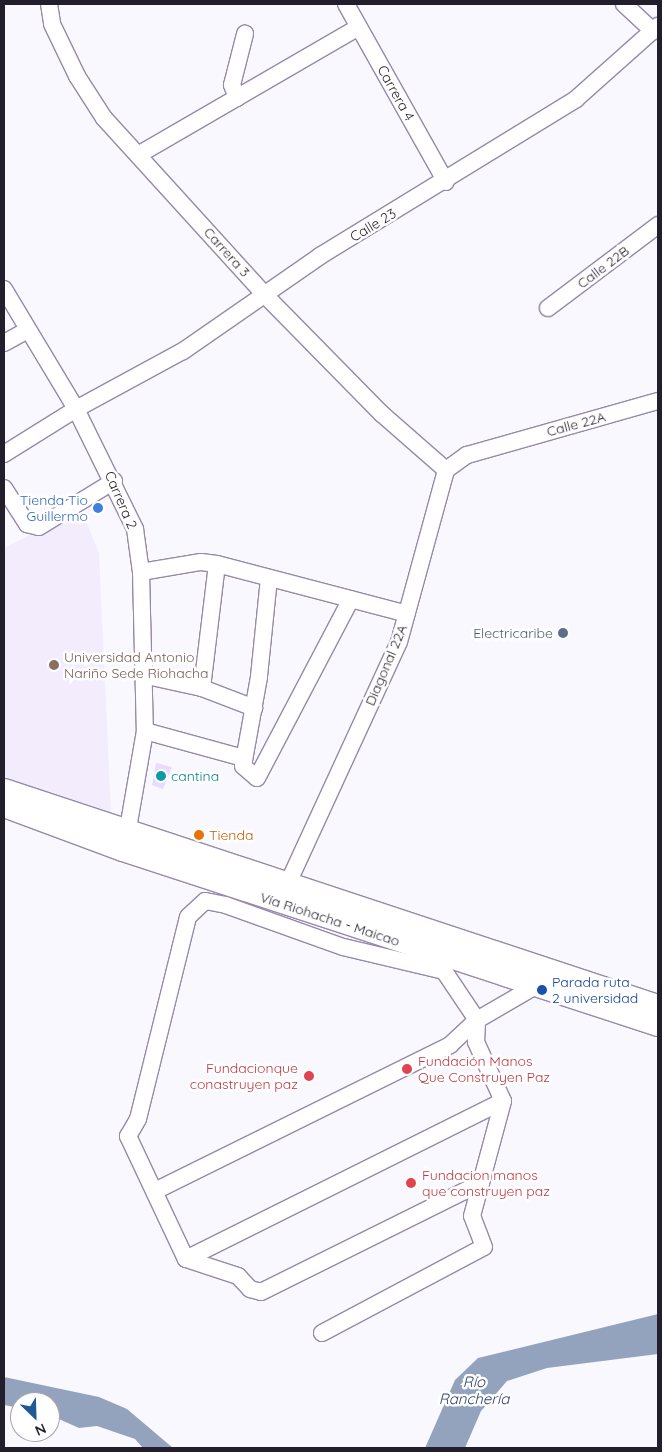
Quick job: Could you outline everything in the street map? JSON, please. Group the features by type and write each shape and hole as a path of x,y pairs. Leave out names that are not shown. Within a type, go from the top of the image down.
{"highway":[{"name":"Vía Riohacha - Maicao","path":"4,790 126,841"},
{"name":"Vía Riohacha - Maicao","path":"4,806 126,841 538,977 658,1025"},
{"name":"Vía Riohacha - Maicao","path":"538,977 658,1006"}],"street":[{"name":"Carrera 3","path":"49,4 52,24 77,76 104,118 264,294 382,414 446,470"},
{"name":"Carrera 4","path":"346,4 446,182"},
{"path":"624,4 656,28"},
{"path":"138,155 359,27"},
{"name":"Calle 23","path":"4,454 76,409 183,351 264,294 576,99 656,28"},
{"path":"237,98 232,85 245,34"},
{"name":"Calle 22B","path":"548,308 658,225"},
{"name":"Carrera 2","path":"4,289 26,330 76,409 114,481 135,529 141,572 146,676 145,731 126,841"},
{"path":"4,343 26,330"},
{"name":"Calle 22A","path":"446,470 467,455 494,446 658,401"},
{"name":"Diagonal 22A","path":"283,893 399,642 446,470"},
{"path":"4,488 28,524 39,527 114,481"},
{"path":"141,572 201,562 217,564 406,614"},
{"path":"202,688 217,564"},
{"path":"268,578 254,708 243,766 257,778 351,599"},
{"path":"146,676 202,688 254,708"},
{"path":"145,731 244,758"},
{"path":"322,1333 484,1247 472,1216 481,1183 503,1101 476,1042 477,1020 444,971 343,947 226,905 205,901 188,917 138,1119 128,1136 186,1259 238,1276 250,1289 261,1292 481,1183"},
{"path":"155,1191 450,1044 477,1020 538,977"},
{"path":"186,1259 503,1101"}],"shaded area":[{"name":"Universidad Antonio Nariño Sede Riohacha","path":"81,509 99,553 111,812 4,777 4,548"}],"water":[{"name":"Río Ranchería","path":"658,1314 658,1354 547,1368 507,1381 481,1411 465,1448 425,1448 455,1380 478,1358"},
{"path":"4,1377 99,1397 127,1409 173,1448 143,1448 135,1439 97,1426 79,1428 60,1419 60,1392 10,1392 10,1406 4,1405"}],"building":[{"name":"cantina","path":"156,763 172,767 163,789 152,785"}],"place":[{"name":"Tienda Tio Guillermo","path":"98,508"},
{"name":"Electricaribe","path":"563,633"},
{"name":"Universidad Antonio Nariño Sede Riohacha","path":"54,665"},
{"name":"cantina","path":"161,776"},
{"name":"Tienda","path":"199,835"},
{"name":"Parada ruta 2 universidad","path":"542,990"},
{"name":"Fundación Manos Que Construyen Paz","path":"407,1069"},
{"name":"Fundacionque conastruyen paz","path":"309,1076"},
{"name":"Fundacion manos que construyen paz","path":"411,1183"}]}
